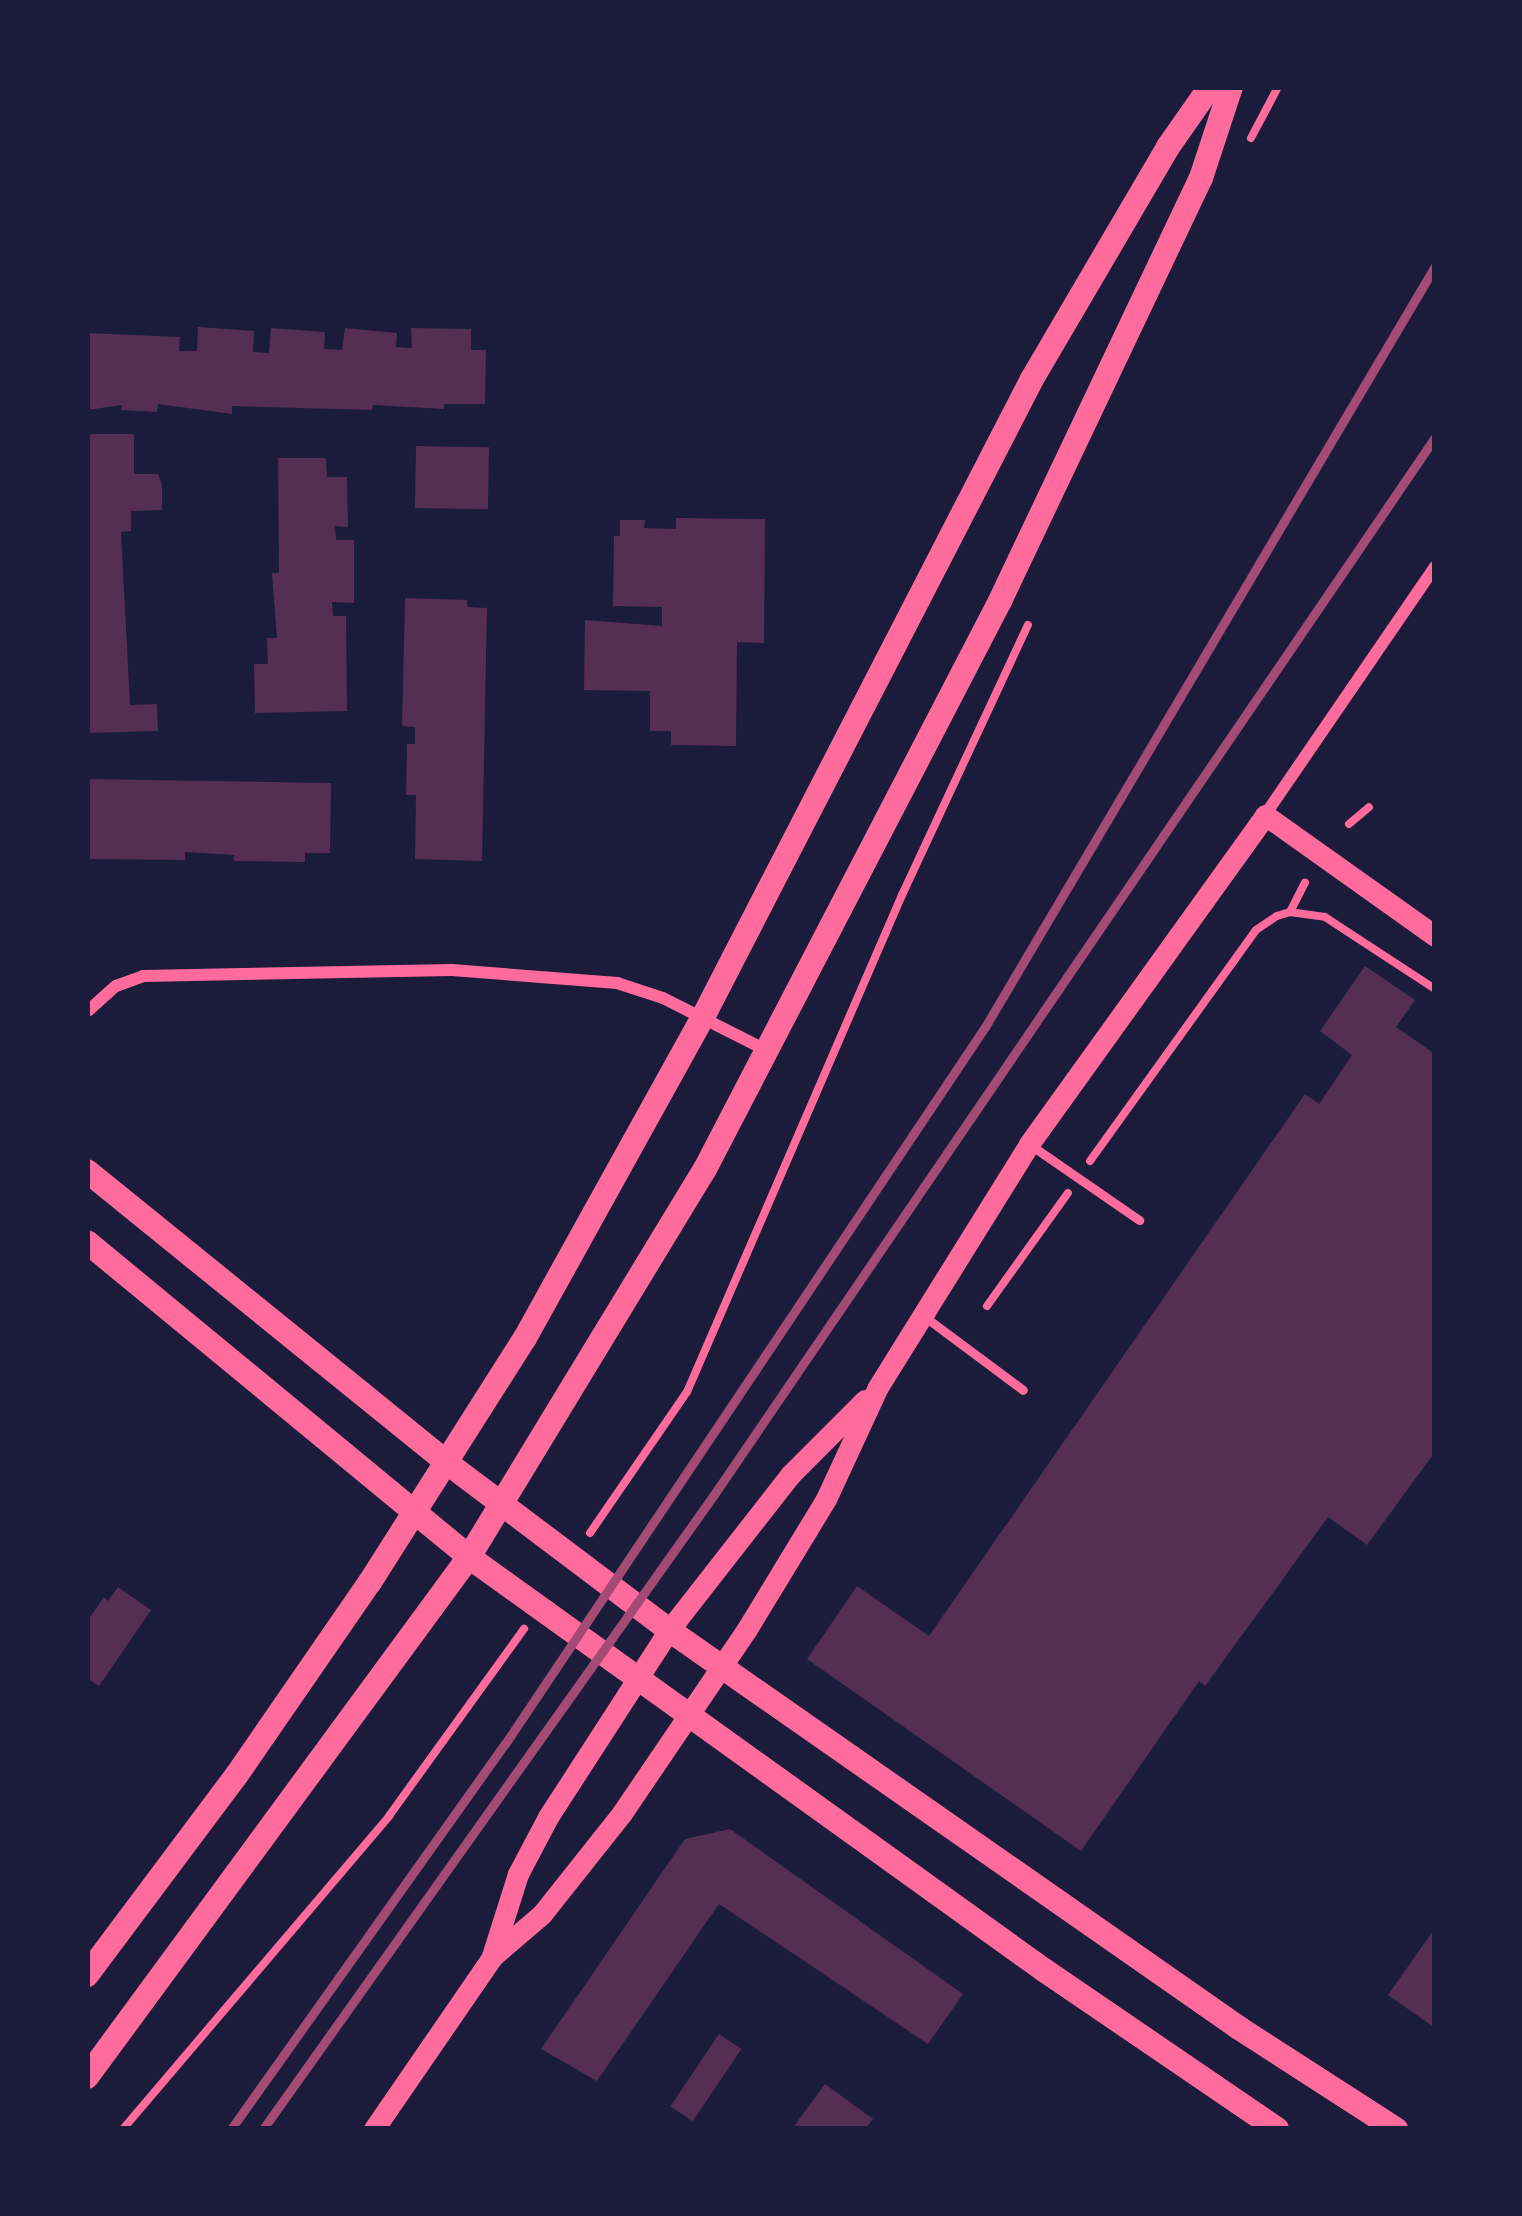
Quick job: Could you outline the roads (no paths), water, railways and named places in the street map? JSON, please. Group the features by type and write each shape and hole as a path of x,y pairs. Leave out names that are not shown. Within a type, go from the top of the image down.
{"main road":[{"path":"87,1975 236,1776 414,1513 548,1298 702,1019 1032,379 1168,147 1210,87"},
{"path":"87,2077 469,1557 705,1169 1077,443 1202,178 1232,87"},
{"path":"87,1171 446,1462 669,1630 1239,2028 1396,2129"},
{"path":"87,1242 469,1557 1044,1970 1277,2129"}],"street":[{"path":"374,2129 492,1957 542,1914 622,1813 826,1499 878,1387 1029,1144 1265,815 1435,566"},
{"path":"1265,815 1435,936"},
{"path":"89,1010 116,986 143,976 452,970 617,983 664,998 767,1050"},
{"path":"492,1957 518,1874 548,1817 669,1630 790,1475 878,1387"}],"lane":[{"path":"1029,1144 1139,1220"},
{"path":"925,1317 1023,1390"}],"railway":[{"path":"231,2129 505,1744 985,1027 1435,266"},
{"path":"263,2129 713,1496 1435,437"}]}
